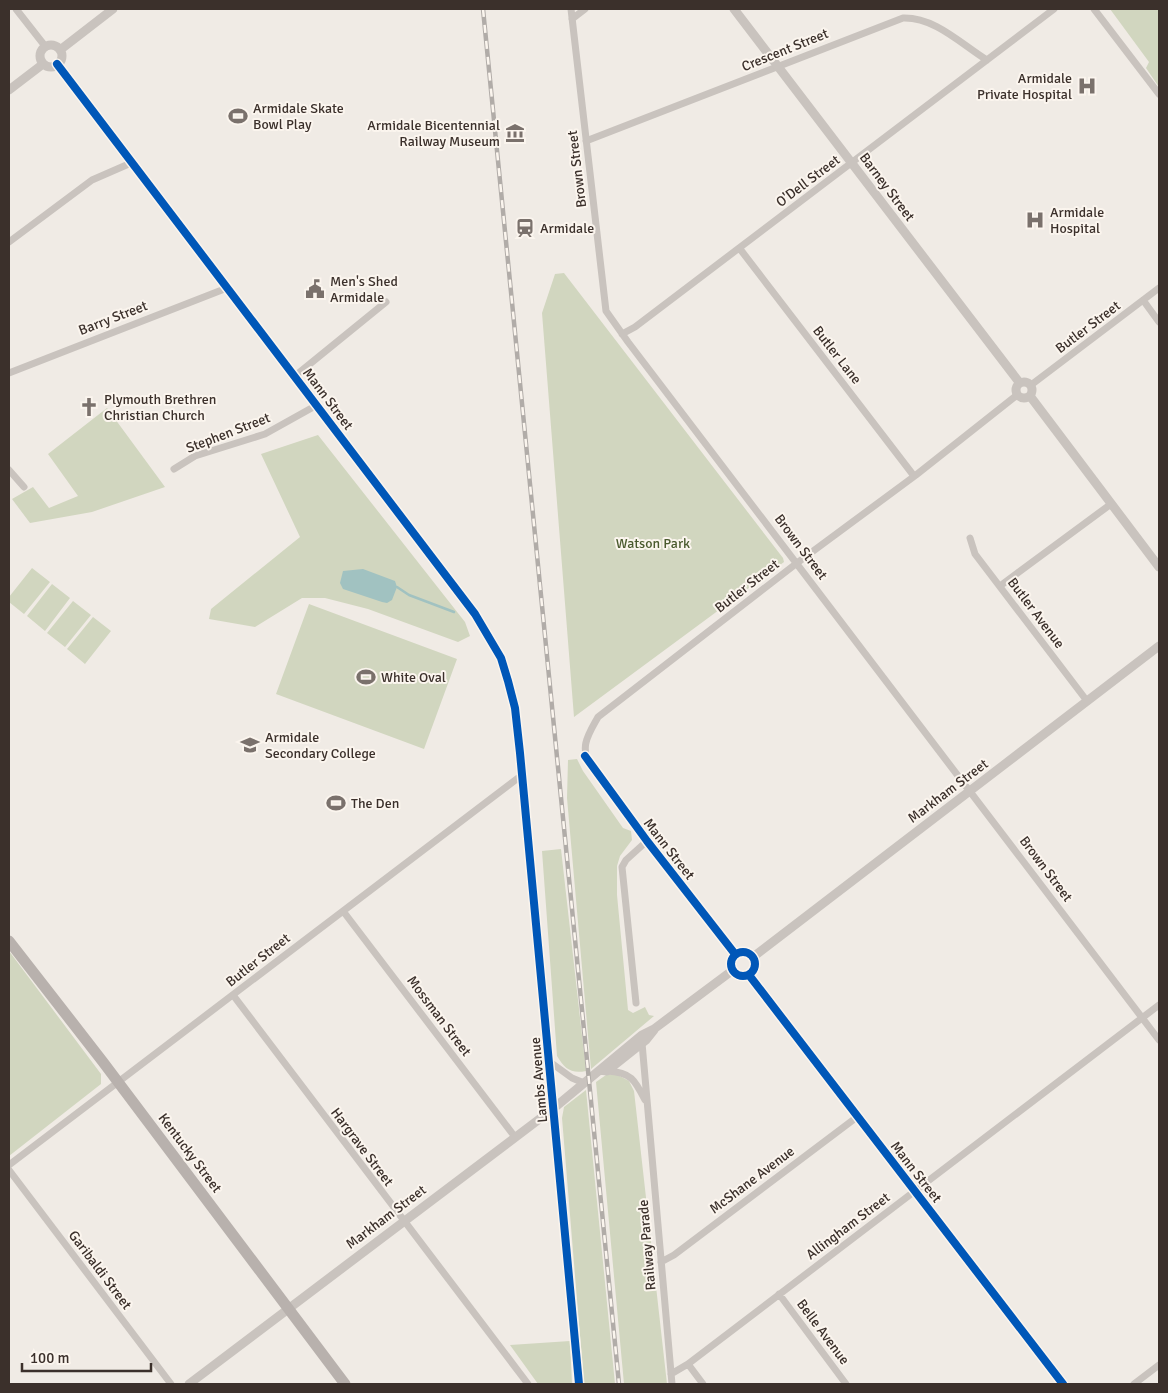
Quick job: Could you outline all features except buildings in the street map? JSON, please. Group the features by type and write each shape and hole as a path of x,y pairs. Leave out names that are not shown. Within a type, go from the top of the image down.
{"main road":[{"name":"Kentucky Street","path":"9,941 118,1082 345,1384"}],"street":[{"path":"16,9 45,46"},
{"path":"60,50 113,9"},
{"name":"Brown Street","path":"571,9 606,311 1159,1040"},
{"path":"572,19 585,9"},
{"name":"Barney Street","path":"734,9 1019,382"},
{"path":"912,9 914,17 928,21 987,60"},
{"name":"O'Dell Street","path":"622,334 635,327 740,249 1054,9"},
{"path":"1094,9 1159,94"},
{"name":"Crescent Street","path":"586,142 893,20 914,17"},
{"path":"43,64 50,67 57,64 62,58 60,50 53,45 45,46"},
{"path":"43,64 40,54 45,46"},
{"path":"9,90 43,64"},
{"name":"Mann Street","path":"57,64 475,614 501,658 515,708 522,775"},
{"path":"9,242 92,180 131,163"},
{"name":"Butler Lane","path":"740,249 914,476"},
{"name":"Barry Street","path":"9,373 227,288"},
{"name":"Butler Street","path":"1031,385 1159,288"},
{"path":"1143,300 1159,322"},
{"path":"295,376 386,302"},
{"path":"1023,381 1031,385 1032,391 1030,396 1024,398 1017,395 1016,386 1019,382 1023,381"},
{"name":"Butler Street","path":"585,756 586,737 598,717 1017,395"},
{"path":"1030,396 1159,567"},
{"name":"Stephen Street","path":"174,469 195,456 266,434 317,405"},
{"path":"9,470 24,487"},
{"path":"1000,586 1111,504"},
{"name":"Butler Avenue","path":"970,538 975,554 1087,701"},
{"name":"Markham Street","path":"753,956 1159,646"},
{"name":"Mann Street","path":"585,756 647,841 735,954"},
{"name":"Butler Street","path":"9,1165 522,775"},
{"name":"Lambs Avenue","path":"522,775 579,1384"},
{"path":"636,1003 622,867 626,860 647,841"},
{"name":"Mossman Street","path":"343,911 515,1137"},
{"path":"742,951 753,956 755,968 749,975 740,976 733,970 731,961 735,954 742,951"},
{"name":"Markham Street","path":"604,1071 604,1064 733,970"},
{"name":"Mann Street","path":"749,975 1062,1384"},
{"name":"Hargrave Street","path":"232,995 402,1221 528,1384"},
{"name":"Allingham Street","path":"671,1374 688,1364 1159,1005"},
{"name":"Markham Street","path":"189,1384 402,1221 554,1108 584,1083 642,1043 654,1029"},
{"name":"Railway Parade","path":"642,1043 672,1384"},
{"name":"Lambs Avenue","path":"550,1062 572,1078 584,1083"},
{"name":"Railway Parade","path":"604,1071 620,1071 631,1077 646,1102"},
{"name":"McShane Avenue","path":"661,1262 674,1255 857,1116"},
{"name":"Garibaldi Street","path":"9,1170 171,1384"},
{"name":"Belle Avenue","path":"779,1294 846,1384"},
{"path":"688,1364 703,1384"},
{"path":"1134,1384 1159,1365"}],"green space":[{"path":"1110,9 1159,9 1159,87 1146,68 1149,62"},
{"name":"Watson Park","path":"564,273 783,558 784,562 574,717 542,313 555,274"},
{"path":"107,408 165,487 92,512 30,523 12,499 33,487 49,508 78,496 48,454"},
{"path":"318,435 465,622 470,636 458,642 368,609 325,598 302,598 255,627 209,619 211,609 300,537 261,454"},
{"path":"32,568 50,582 24,614 9,602 9,597"},
{"path":"52,584 70,598 45,631 27,616"},
{"path":"73,601 91,615 65,647 47,633"},
{"name":"White Oval","path":"309,604 457,659 424,749 276,694"},
{"path":"93,617 111,631 85,664 67,649"},
{"path":"577,759 583,771 623,828 631,831 632,840 620,856 617,866 617,895 628,1010 633,1013 645,1007 649,1015 654,1016 591,1069 567,798 568,760"},
{"path":"561,849 586,1071 581,1072 569,1070 557,1056 542,851"},
{"path":"9,951 101,1074 101,1084 9,1156"},
{"path":"616,1074 629,1081 634,1091 667,1384 624,1384 596,1082 606,1075"},
{"path":"586,1090 615,1384 584,1384 562,1118 564,1107"},
{"path":"570,1341 572,1384 538,1384 510,1345"}],"water":[{"path":"363,569 395,581 397,587 392,600 387,603 382,602 343,589 340,583 343,571"}],"waterway":[{"path":"397,587 409,595 454,612"}],"railway":[{"path":"483,9 619,1384"}],"cycle path":[{"path":"57,64 475,614 501,658 515,708 520,753 579,1384"},
{"path":"585,756 647,841 735,954"},
{"path":"743,952 752,955 755,964 752,973 743,976 734,973 731,964 734,955 743,952"},
{"path":"749,975 1063,1384"}],"place":[{"name":"Armidale Private Hospital","path":"1087,86"},
{"name":"Armidale Skate Bowl Play","path":"238,116"},
{"name":"Armidale Bicentennial Railway Museum","path":"515,133"},
{"name":"Armidale Hospital","path":"1035,220"},
{"name":"Armidale","path":"525,228"},
{"name":"Men's Shed Armidale","path":"315,289"},
{"name":"Plymouth Brethren Christian Church","path":"89,407"},
{"name":"White Oval","path":"366,677"},
{"name":"Armidale Secondary College","path":"250,745"},
{"name":"The Den","path":"336,803"}]}
